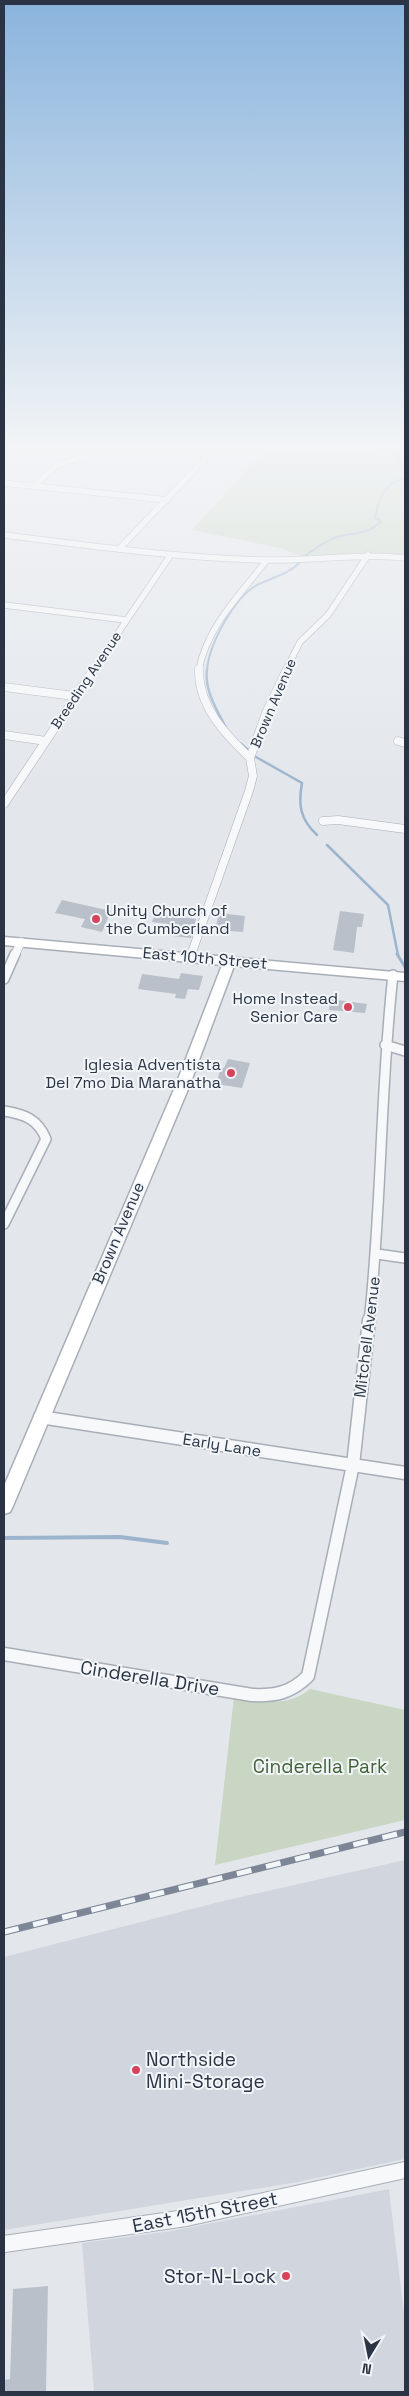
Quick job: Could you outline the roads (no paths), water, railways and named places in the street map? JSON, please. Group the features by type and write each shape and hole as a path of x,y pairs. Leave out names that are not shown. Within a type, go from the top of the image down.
{"street":[{"name":"Breeding Avenue","path":"4,804 74,696 167,560"},
{"path":"262,560 271,560"},
{"path":"250,758 231,741 218,724 208,706 198,672 200,659 218,626 267,560"},
{"name":"Brown Avenue","path":"191,956 249,791 253,776 250,758 266,713 300,642 310,630 328,615 365,560"},
{"path":"4,605 126,620"},
{"path":"4,687 74,696"},
{"path":"4,735 46,741"},
{"path":"322,821 338,820 405,829"},
{"name":"East 10th Street","path":"4,941 191,956 399,976"},
{"path":"4,979 21,942"},
{"name":"Brown Avenue","path":"4,1506 182,1087 230,960"},
{"name":"Mitchell Avenue","path":"296,1690 308,1676 312,1662 353,1464 377,1254 384,1045 399,976"},
{"path":"384,1045 405,1051"},
{"path":"4,1111 20,1113 37,1121 44,1130 46,1139 4,1224"},
{"path":"377,1254 405,1258"},
{"name":"Early Lane","path":"40,1418 405,1473"},
{"name":"Cinderella Drive","path":"4,1654 252,1694 276,1696 296,1690"},
{"name":"East 15th Street","path":"4,2244 186,2218 405,2170"}],"waterway":[{"path":"207,670 212,648 218,635 240,600 257,585 286,573 301,561"},
{"path":"207,670 209,692 226,728"},
{"path":"240,743 247,749"},
{"path":"256,757 302,783 300,798 302,811 307,823 317,835"},
{"path":"327,845 388,905 398,955"},
{"path":"397,954 405,967"},
{"path":"4,1538 120,1537 167,1543"}],"railway":[{"path":"4,1932 405,1832"}],"place":[{"name":"Unity Church of the Cumberland","path":"96,919"},
{"name":"Home Instead Senior Care","path":"348,1007"},
{"name":"Iglesia Adventista Del 7mo Dia Maranatha","path":"231,1073"},
{"name":"Northside Mini-Storage","path":"136,2070"},
{"name":"Stor-N-Lock","path":"286,2276"}],"park label":[{"name":"Cinderella Park","path":"320,1766"}]}
